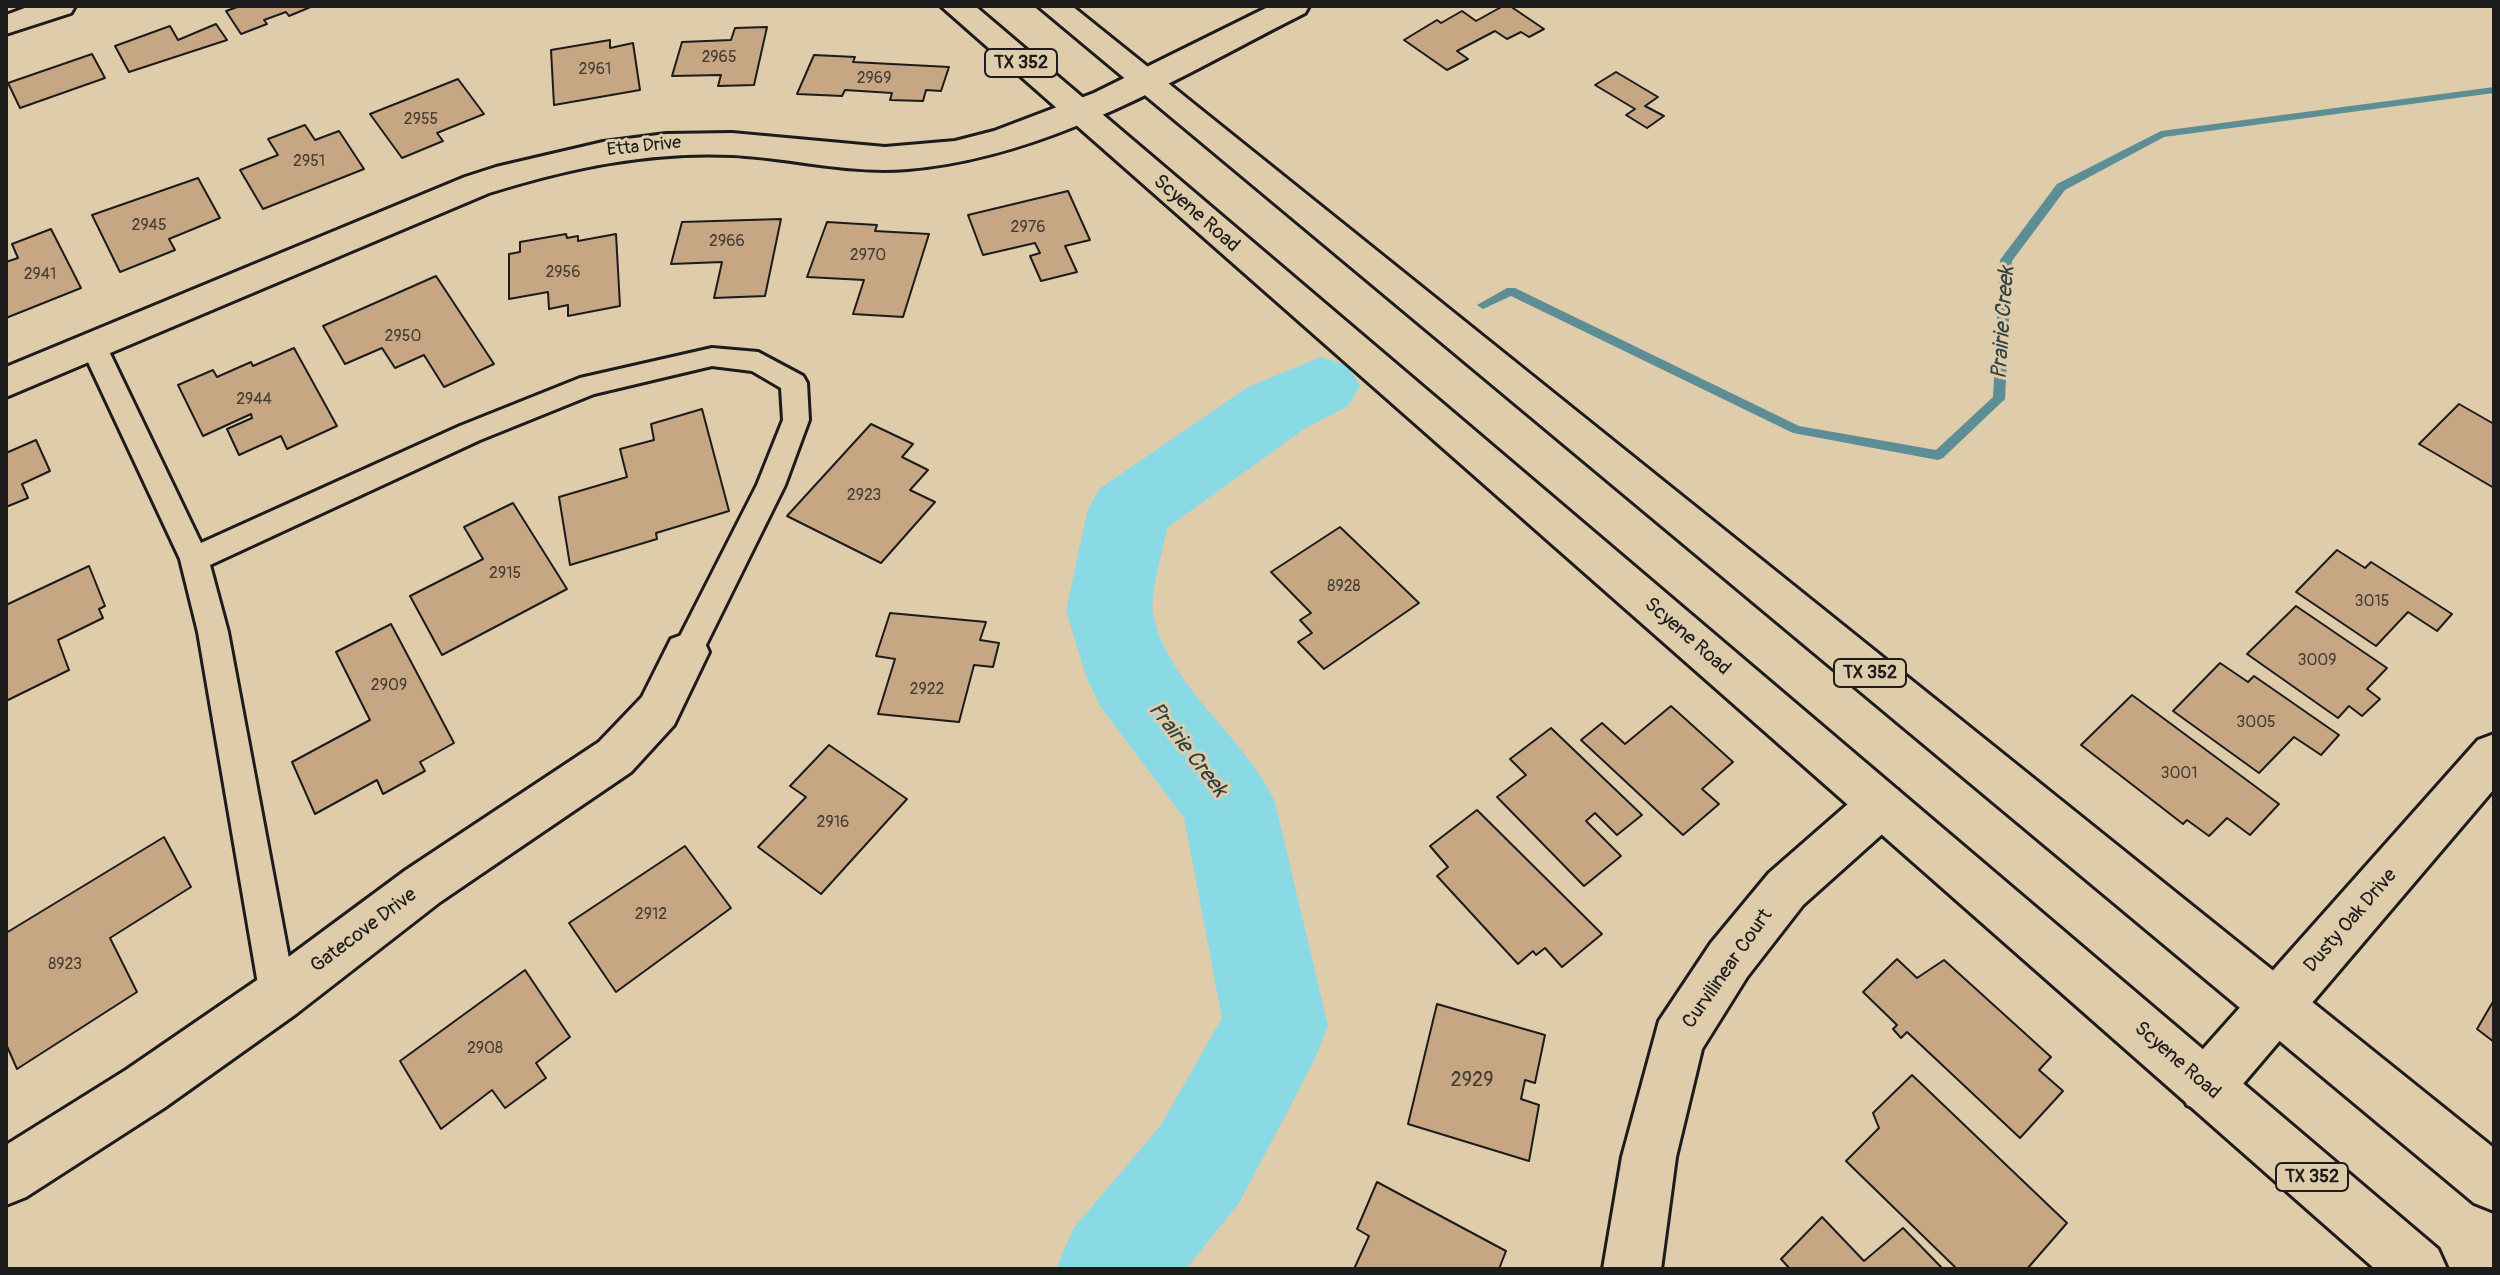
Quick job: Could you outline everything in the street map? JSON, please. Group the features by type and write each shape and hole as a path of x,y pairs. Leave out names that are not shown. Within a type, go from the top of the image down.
{"main road":[{"path":"6,25 60,6"},
{"name":"Scyene Road","path":"956,6 2418,1269"},
{"name":"TX 352","path":"1053,6 2494,1183"},
{"name":"Etta Drive","path":"6,383 477,185 553,160 671,142 735,144 863,158 908,158 958,151 999,140 1077,111 1294,6"},
{"name":"Gatecove Drive","path":"6,1177 145,1089 278,996 423,886 615,757 658,711 687,652"},
{"name":"Dusty Oak Drive","path":"2206,1086 2278,1007 2494,755"},
{"name":"Curvilinear Court","path":"1632,1269 1649,1157 1678,1039 1729,960 1786,889 1881,805"}],"lane":[{"path":"93,345 194,559 213,632 278,996"},
{"path":"194,559 470,433 589,385 712,357 758,362 794,383 796,420 771,485 687,652"}],"building":[{"path":"240,6 313,6 289,16 286,12 264,20 267,24 241,34 226,11"},
{"path":"1503,6 1510,6 1544,29 1529,37 1521,32 1507,39 1495,31 1457,51 1468,59 1447,70 1404,40 1437,20 1441,23 1462,11 1476,21"},
{"path":"216,24 227,40 129,72 115,46 170,26 178,40"},
{"path":"767,27 754,85 718,86 721,75 672,76 682,42 731,40 735,28"},
{"path":"610,40 610,48 633,43 640,90 554,105 551,50"},
{"path":"92,54 105,78 20,108 8,83"},
{"path":"814,55 855,57 853,62 949,67 941,91 926,90 923,101 890,100 892,93 845,90 842,96 797,94"},
{"path":"1616,72 1658,97 1645,106 1664,116 1647,128 1626,115 1635,109 1595,85"},
{"path":"458,79 484,114 437,133 443,141 402,158 370,114"},
{"path":"305,125 315,140 339,131 364,169 263,209 240,170 278,155 268,139"},
{"path":"198,178 220,218 169,239 175,250 120,272 92,215"},
{"path":"1068,191 1090,240 1065,246 1077,272 1041,281 1030,256 1040,253 1035,243 983,255 968,215"},
{"path":"781,219 765,296 714,298 722,262 671,264 682,222"},
{"path":"827,222 877,225 875,231 929,234 903,317 853,314 864,280 807,277"},
{"path":"51,229 81,288 6,318 6,262 18,258 12,244"},
{"path":"566,234 567,238 578,236 578,241 616,234 620,306 568,316 568,305 549,309 548,292 509,299 509,254 520,252 520,242"},
{"path":"436,276 494,364 444,387 424,355 395,368 382,348 345,364 323,326"},
{"path":"294,348 337,426 287,449 281,436 239,455 227,429 252,418 251,414 203,436 178,385 213,370 217,377 251,362 253,366"},
{"path":"2459,404 2494,424 2494,488 2419,444"},
{"path":"702,409 729,511 656,533 657,539 570,565 559,497 627,477 620,449 654,440 651,424"},
{"path":"871,424 913,444 902,457 928,470 910,490 935,502 881,563 787,516"},
{"path":"36,440 50,471 22,484 28,498 6,507 6,453"},
{"path":"513,503 567,589 442,655 410,596 483,559 464,527"},
{"path":"1340,527 1419,603 1324,669 1298,642 1312,633 1300,620 1311,613 1271,572"},
{"path":"2337,550 2365,568 2371,562 2452,614 2437,631 2408,612 2376,646 2296,592"},
{"path":"89,566 105,606 99,609 103,618 58,640 69,670 6,701 6,605"},
{"path":"2296,606 2387,668 2367,689 2380,699 2362,716 2349,706 2338,718 2247,654"},
{"path":"890,613 986,622 980,640 999,643 993,667 974,665 959,722 878,714 895,659 876,656"},
{"path":"391,624 454,743 420,762 425,771 383,794 377,780 315,814 292,762 370,720 336,652"},
{"path":"2220,663 2248,682 2254,676 2339,735 2321,755 2294,737 2259,773 2173,711"},
{"path":"2132,695 2279,804 2250,835 2227,818 2209,836 2187,820 2183,824 2081,745"},
{"path":"1671,706 1733,762 1702,789 1719,804 1683,835 1581,740 1602,723 1625,744"},
{"path":"1551,728 1642,815 1617,835 1595,813 1586,821 1621,856 1584,886 1497,797 1526,775 1510,759"},
{"path":"829,745 907,799 821,894 758,847 806,797 790,786"},
{"path":"1477,810 1602,934 1562,967 1545,948 1536,955 1533,951 1518,964 1437,876 1448,867 1430,846"},
{"path":"164,837 191,887 110,938 137,992 17,1069 6,1044 6,933"},
{"path":"685,846 731,908 616,992 569,923"},
{"path":"1897,959 1917,978 1944,960 2051,1057 2039,1070 2063,1091 2020,1138 1907,1032 1901,1038 1893,1029 1897,1025 1863,992"},
{"path":"525,970 570,1037 536,1063 546,1078 505,1108 492,1090 441,1129 400,1061"},
{"path":"2494,1000 2494,1042 2477,1029"},
{"path":"1437,1004 1545,1035 1535,1083 1525,1080 1521,1099 1539,1105 1529,1161 1408,1124"},
{"path":"1912,1075 2067,1223 2027,1269 1957,1269 1846,1161 1879,1128 1873,1113"},
{"path":"1377,1182 1506,1251 1499,1269 1354,1269 1369,1236 1357,1229"},
{"path":"1822,1217 1864,1261 1903,1228 1943,1269 1790,1269 1781,1259"}],"waterway":[{"name":"Prairie Creek","path":"1483,305 1511,291 1797,430 1938,455 1999,399 2006,260 2061,187 2161,134 2494,90"},
{"name":"Prairie Creek","path":"1113,1269 1200,1164 1276,1026 1228,802 1132,679 1109,611 1128,512 1276,408 1321,386"}]}
